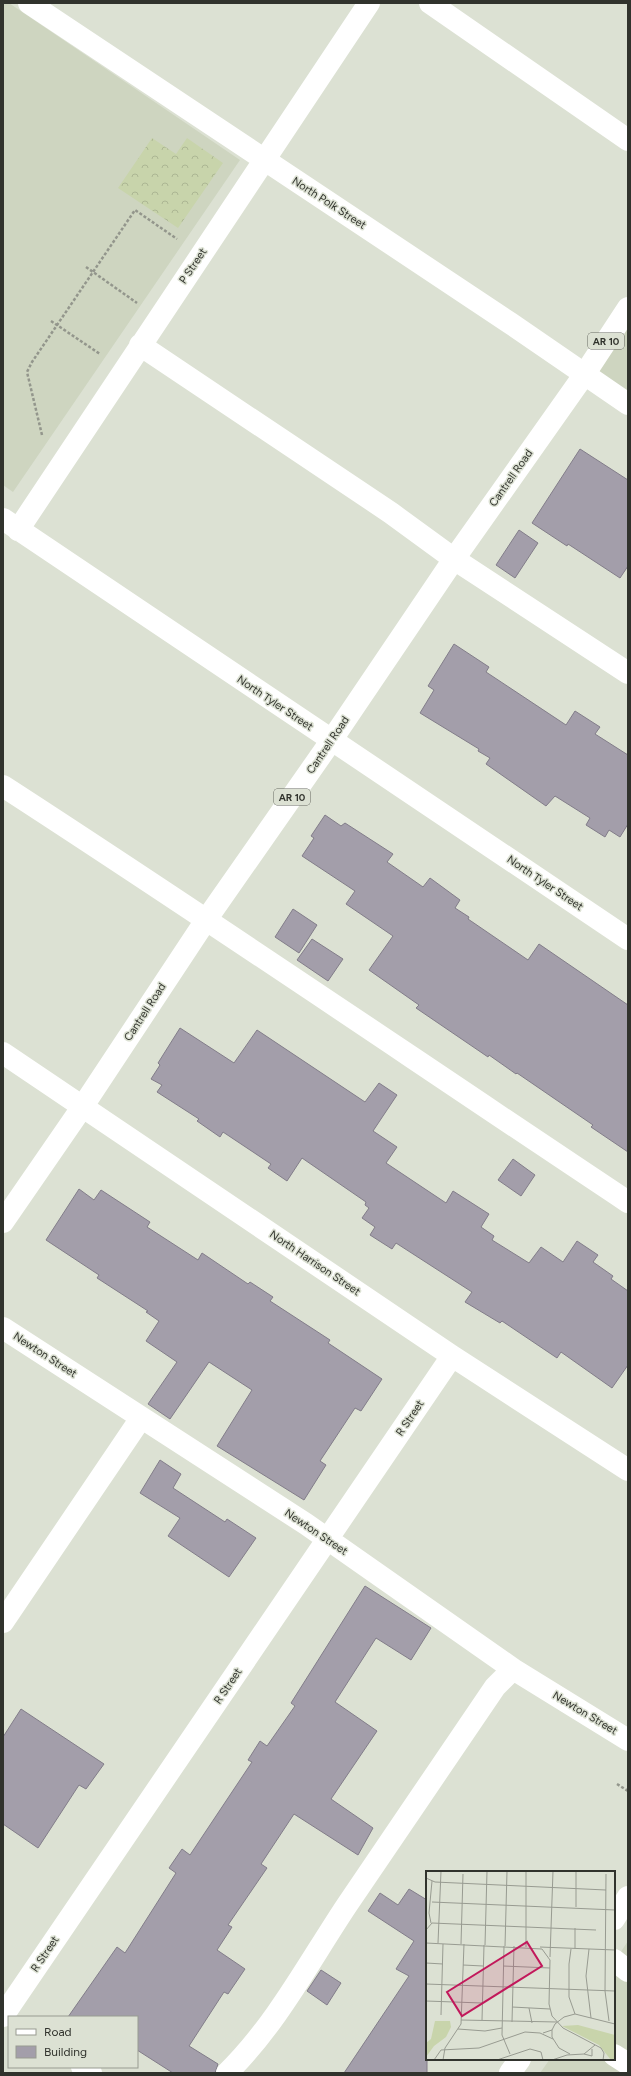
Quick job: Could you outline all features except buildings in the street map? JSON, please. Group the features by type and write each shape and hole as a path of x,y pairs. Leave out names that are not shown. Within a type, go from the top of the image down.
{"street":[{"name":"North Polk Street","path":"29,3 510,323 628,404"},
{"name":"P Street","path":"10,524 140,345 368,3"},
{"path":"430,3 628,140"},
{"name":"Cantrell Road","path":"3,1222 83,1106 206,920 331,741 454,559 584,375 628,308"},
{"path":"140,345 372,500 454,559 628,673"},
{"name":"North Tyler Street","path":"10,524 628,939"},
{"path":"3,786 628,1202"},
{"name":"North Harrison Street","path":"3,1053 452,1356 628,1470"},
{"name":"Newton Street","path":"3,1328 327,1540 512,1669 628,1740"},
{"name":"R Street","path":"3,2017 452,1356"},
{"path":"3,1622 141,1418"},
{"path":"227,2073 246,2054 284,2002 347,1905 496,1687 512,1669"},
{"path":"615,1917 628,1897"},
{"path":"615,1961 628,1971"},
{"path":"615,2056 628,2064"},
{"path":"510,2073 519,2060"}],"path":[{"path":"42,435 27,372 32,362 135,210 177,238"},
{"path":"86,267 137,303"},
{"path":"51,321 100,354"},
{"path":"617,1784 628,1791"}],"shaded area":[{"path":"3,3 9,3 240,160 13,492 3,485"},
{"path":"628,308 628,404 584,375"},
{"path":"628,1941 628,2073 540,2073 549,2060 615,2060 615,1960"}],"green space":[{"path":"152,138 176,154 187,138 223,163 178,228 118,188"}]}
